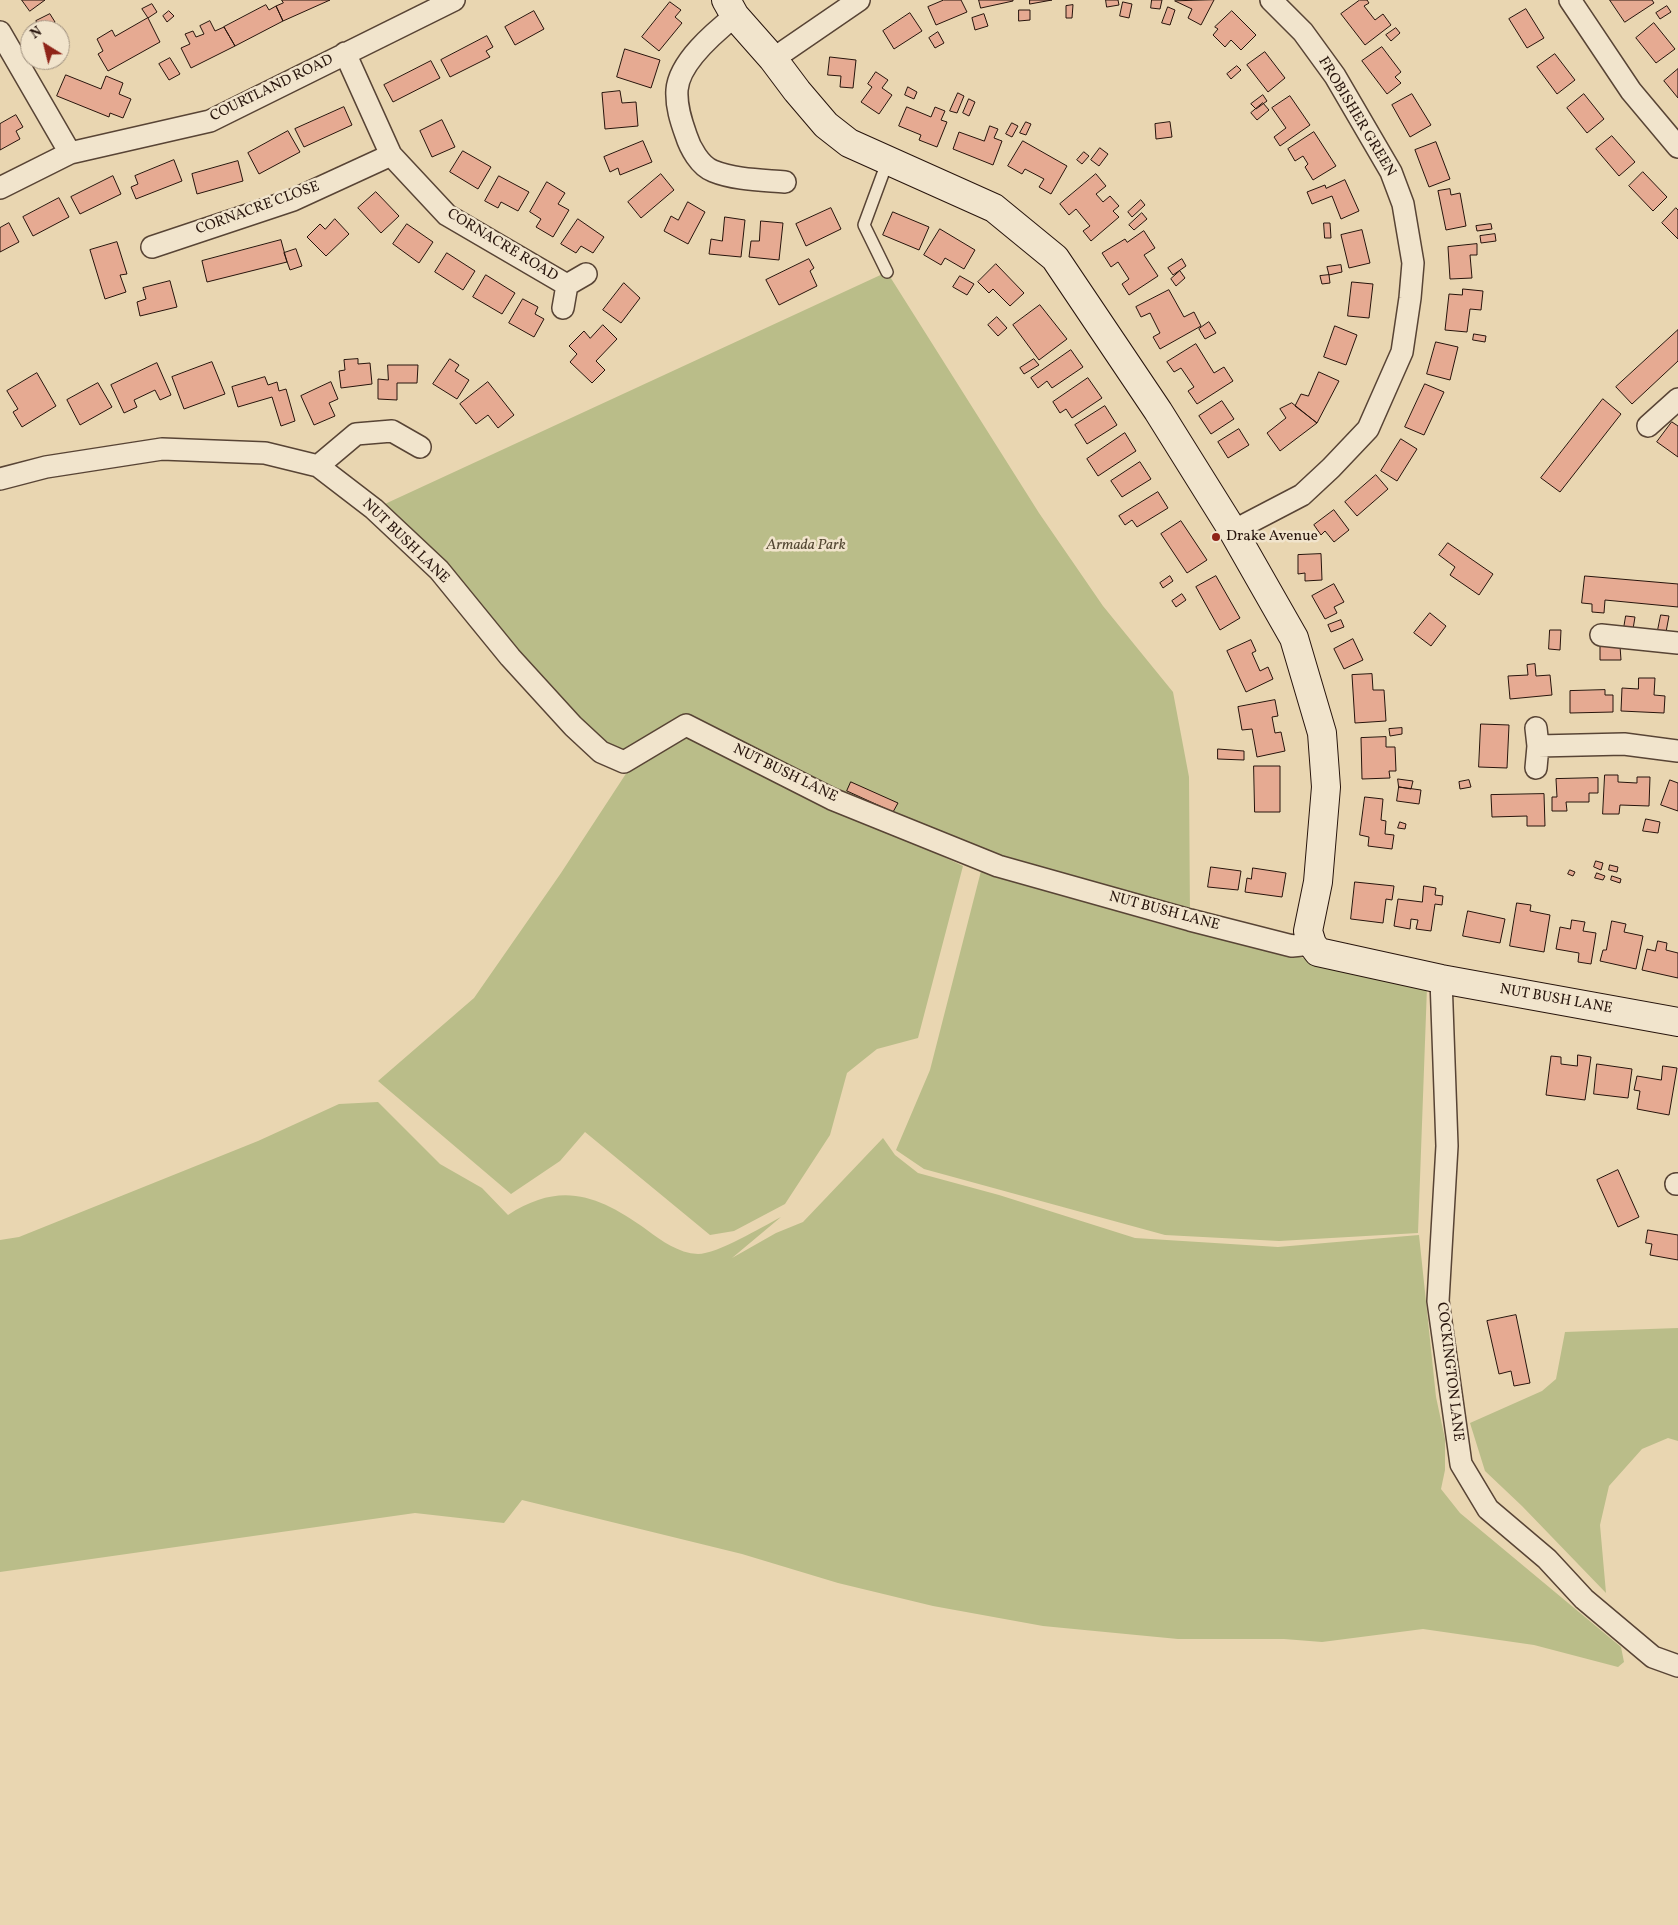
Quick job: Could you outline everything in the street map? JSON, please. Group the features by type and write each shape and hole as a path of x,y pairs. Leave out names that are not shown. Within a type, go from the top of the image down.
{"street":[{"name":"COURTLAND ROAD","path":"0,188 70,153 210,120 454,0"},
{"path":"773,59 859,0"},
{"name":"FROBISHER GREEN","path":"1233,531 1302,495 1368,429 1402,352 1413,263 1403,204 1391,172 1335,76 1303,32 1271,0"},
{"path":"1570,0 1631,91 1678,147"},
{"path":"785,182 742,178 712,171 694,154 688,142 679,112 677,90 682,74 730,8 826,125 849,143 994,208 1055,258 1158,411 1233,531 1294,638 1322,733 1326,787 1318,882 1308,931 1312,944"},
{"path":"1,35 70,153"},
{"name":"CORNACRE ROAD","path":"345,53 391,155 447,215 567,285"},
{"name":"CORNACRE CLOSE","path":"152,247 293,200 391,155"},
{"name":"CORNACRE ROAD","path":"567,285 586,274"},
{"name":"CORNACRE ROAD","path":"563,308 567,285"},
{"path":"1648,426 1678,398"},
{"path":"318,466 356,434 392,430 420,447"},
{"name":"NUT BUSH LANE","path":"0,479 46,467 162,449 265,453 318,466 374,509 438,570 510,657 573,726 601,752 624,762 686,725 832,798 998,866 1190,920 1292,946 1312,944 1318,952 1441,979 1678,1022"},
{"path":"1601,634 1678,643"},
{"path":"1536,768 1537,737 1624,744 1676,743"},
{"name":"COCKINGTON LANE","path":"1441,979 1447,1146 1438,1301 1461,1464 1488,1509 1547,1559 1584,1598 1653,1657 1678,1666"}],"lane":[{"path":"887,272 864,225 888,160"}],"green space":[{"name":"Armada Park","path":"887,272 1039,513 1103,606 1173,692 1189,777 1190,920 998,866 686,725 624,762 601,752 374,509"},
{"path":"689,737 963,866 918,1038 877,1049 847,1073 830,1135 785,1204 734,1231 710,1235 585,1132 560,1161 511,1194 378,1081 474,998 561,873 629,769"},
{"path":"981,871 1167,926 1427,987 1418,1233 1279,1241 1165,1235 924,1169 896,1150 930,1070"},
{"path":"378,1102 440,1164 482,1188 508,1215 528,1204 546,1198 563,1195 580,1197 613,1208 671,1246 698,1254 716,1250 781,1217 732,1258 776,1233 803,1222 883,1138 895,1155 918,1173 999,1195 1135,1238 1278,1247 1419,1235 1436,1397 1445,1439 1445,1470 1441,1489 1460,1513 1621,1647 1624,1662 1618,1667 1534,1645 1423,1629 1322,1642 1284,1639 1178,1639 1043,1626 933,1606 838,1583 742,1554 522,1500 504,1523 415,1513 0,1572 0,1240 19,1237 258,1141 339,1104"},
{"path":"1678,1328 1678,1441 1668,1438 1642,1449 1609,1486 1600,1525 1606,1593 1522,1506 1485,1471 1470,1423 1542,1391 1556,1379 1565,1332"}],"building":[{"path":"22,0 45,0 30,11"},
{"path":"282,0 330,0 283,21 276,6 283,3"},
{"path":"944,0 961,0 967,12 936,25 928,7"},
{"path":"979,0 1013,0 1013,1 981,8"},
{"path":"1030,0 1052,0 1030,4"},
{"path":"1106,0 1118,0 1119,5 1107,7"},
{"path":"1152,0 1162,0 1160,9 1151,8"},
{"path":"1214,0 1201,25 1188,18 1192,9 1175,1"},
{"path":"1360,0 1367,0 1369,3 1364,6 1375,20 1383,14 1391,25 1365,45 1341,14"},
{"path":"1610,0 1652,0 1654,3 1625,22"},
{"path":"670,2 681,10 675,17 682,23 659,51 642,37"},
{"path":"1123,2 1132,4 1129,18 1120,16"},
{"path":"152,4 157,12 148,18 142,9"},
{"path":"266,5 269,10 276,6 283,21 235,46 224,27"},
{"path":"1073,5 1072,18 1066,18 1066,6"},
{"path":"1667,6 1671,12 1660,19 1656,13"},
{"path":"1168,7 1175,10 1170,25 1162,23"},
{"path":"1526,9 1544,38 1527,48 1509,19"},
{"path":"1019,10 1030,10 1030,20 1019,21"},
{"path":"169,11 174,16 167,22 163,16"},
{"path":"534,11 544,29 515,45 505,27"},
{"path":"1232,11 1256,35 1241,50 1231,40 1225,47 1213,35 1218,29 1215,27"},
{"path":"910,13 922,31 894,49 883,31"},
{"path":"50,14 54,20 38,20"},
{"path":"984,14 988,26 975,30 972,18"},
{"path":"148,18 160,42 108,71 98,54 103,51 97,39 112,30 115,36"},
{"path":"210,21 215,31 224,27 235,46 191,68 181,48 190,44 185,34 193,31 196,37 204,34 200,26"},
{"path":"1654,23 1675,49 1656,63 1636,38"},
{"path":"1396,28 1400,33 1391,41 1386,35"},
{"path":"938,32 944,43 935,48 929,38"},
{"path":"487,36 493,47 486,51 490,57 450,77 441,60"},
{"path":"1382,47 1401,72 1395,77 1401,83 1387,94 1362,61"},
{"path":"625,49 660,60 651,88 617,77"},
{"path":"1265,52 1285,78 1268,92 1247,65"},
{"path":"1555,54 1575,80 1557,94 1537,67"},
{"path":"830,57 856,60 853,88 840,87 841,76 828,75"},
{"path":"170,58 180,74 169,80 159,64"},
{"path":"431,61 440,78 393,102 384,85"},
{"path":"1237,66 1241,70 1231,79 1227,74"},
{"path":"1678,69 1678,98 1664,81"},
{"path":"876,72 888,80 882,88 892,95 879,114 861,102 872,87 868,84"},
{"path":"66,75 101,89 106,76 123,83 119,94 131,99 123,118 110,113 109,117 57,96"},
{"path":"908,87 917,92 914,99 905,95"},
{"path":"620,91 622,103 636,102 638,126 605,129 602,93"},
{"path":"958,93 964,96 957,113 950,111"},
{"path":"1412,94 1431,125 1410,137 1392,105"},
{"path":"1584,94 1604,119 1587,133 1567,108"},
{"path":"1263,95 1267,101 1256,109 1251,104"},
{"path":"1290,96 1310,125 1280,146 1274,137 1286,128 1272,108"},
{"path":"969,99 975,102 969,116 963,113"},
{"path":"1263,103 1269,110 1257,120 1251,113"},
{"path":"344,107 352,125 304,147 295,129"},
{"path":"907,107 931,117 935,107 945,111 941,120 947,122 937,147 919,140 921,135 899,126"},
{"path":"16,115 23,127 16,131 20,139 0,150 0,124"},
{"path":"442,120 455,147 432,157 420,131"},
{"path":"1026,122 1031,124 1026,135 1020,133"},
{"path":"1170,122 1172,137 1156,139 1155,124"},
{"path":"1012,123 1018,126 1012,137 1006,134"},
{"path":"990,126 998,129 994,138 1002,141 993,165 953,149 959,132 984,141"},
{"path":"288,131 300,152 259,174 248,153"},
{"path":"1314,132 1336,166 1313,180 1305,167 1308,164 1303,156 1295,161 1288,149"},
{"path":"1612,136 1635,162 1619,176 1596,149"},
{"path":"643,141 652,162 620,175 618,168 610,172 604,157"},
{"path":"1023,141 1067,166 1051,194 1039,187 1044,179 1025,169 1022,174 1008,166"},
{"path":"1436,142 1450,179 1429,187 1415,150"},
{"path":"1100,148 1108,154 1099,166 1091,160"},
{"path":"463,151 491,167 478,189 450,172"},
{"path":"1084,152 1089,156 1082,164 1077,160"},
{"path":"174,160 182,181 136,199 131,187 138,184 135,176"},
{"path":"238,161 243,181 197,194 192,174"},
{"path":"1643,172 1667,197 1653,211 1629,186"},
{"path":"661,174 674,190 641,218 628,202"},
{"path":"1096,174 1106,186 1096,194 1103,202 1110,196 1119,206 1113,211 1119,217 1091,241 1083,231 1090,226 1076,209 1069,215 1060,204"},
{"path":"113,176 121,194 80,214 71,197"},
{"path":"499,176 529,192 518,211 501,202 498,208 485,201"},
{"path":"1345,180 1359,211 1341,219 1332,196 1312,204 1307,192 1325,185 1326,188"},
{"path":"547,182 565,193 558,204 569,210 553,237 536,227 541,219 530,212"},
{"path":"1450,189 1451,195 1460,193 1466,226 1446,230 1438,191"},
{"path":"376,192 399,216 381,233 358,208"},
{"path":"59,198 69,217 33,236 23,217"},
{"path":"1141,200 1145,205 1132,217 1128,212"},
{"path":"688,202 705,212 688,244 664,231 671,216 678,220"},
{"path":"831,208 841,229 806,246 796,224"},
{"path":"1676,208 1678,210 1678,239 1662,223"},
{"path":"893,212 929,227 919,250 883,235"},
{"path":"1142,213 1147,219 1134,230 1129,225"},
{"path":"725,217 745,220 741,257 709,254 711,239 722,241"},
{"path":"335,219 349,234 326,256 307,237 320,224 325,229"},
{"path":"578,219 604,237 593,253 581,246 576,253 561,244"},
{"path":"761,221 783,223 779,260 749,257 751,241 759,241"},
{"path":"9,223 19,242 0,252 0,228"},
{"path":"1324,223 1330,223 1331,238 1325,238"},
{"path":"407,224 433,242 419,263 393,244"},
{"path":"1491,224 1492,229 1477,231 1476,226"},
{"path":"940,229 975,250 964,269 945,258 941,265 924,255"},
{"path":"1362,230 1370,263 1349,268 1341,235"},
{"path":"1144,231 1155,248 1144,255 1158,276 1129,295 1122,284 1129,279 1118,262 1111,267 1102,253 1125,239 1127,242"},
{"path":"1495,234 1496,241 1481,243 1480,236"},
{"path":"281,240 287,262 207,282 202,261"},
{"path":"117,242 127,274 120,275 126,292 105,299 90,250"},
{"path":"1477,244 1477,255 1470,255 1472,278 1450,279 1448,247"},
{"path":"296,249 302,266 290,270 284,253"},
{"path":"447,253 475,271 463,290 435,272"},
{"path":"809,259 814,268 810,271 817,286 779,305 766,280"},
{"path":"1182,259 1186,266 1173,275 1168,268"},
{"path":"996,264 1024,293 1010,306 993,289 989,293 978,282"},
{"path":"1341,265 1342,272 1329,275 1327,267"},
{"path":"1180,271 1185,278 1176,286 1171,279"},
{"path":"486,275 515,293 502,314 473,297"},
{"path":"1329,275 1330,283 1322,284 1320,276"},
{"path":"960,276 974,284 967,295 953,287"},
{"path":"170,281 177,307 140,316 137,302 146,299 143,288"},
{"path":"1352,282 1373,284 1369,318 1348,316"},
{"path":"624,283 640,298 621,323 603,310"},
{"path":"1463,289 1483,291 1481,310 1470,309 1467,332 1445,330 1449,294 1462,295"},
{"path":"1169,290 1184,317 1194,312 1201,326 1160,349 1153,337 1160,333 1150,313 1141,317 1136,307"},
{"path":"523,299 538,307 535,314 544,319 534,337 509,323"},
{"path":"1040,305 1067,339 1039,360 1013,325"},
{"path":"997,317 1007,328 998,336 988,325"},
{"path":"1209,322 1216,333 1205,339 1199,329"},
{"path":"603,325 617,339 596,361 605,370 592,383 570,362 577,354 569,346 584,331 590,338"},
{"path":"1335,326 1357,335 1346,365 1324,357"},
{"path":"1678,330 1678,361 1632,404 1616,387"},
{"path":"1474,334 1486,336 1485,342 1473,340"},
{"path":"1436,342 1458,347 1450,380 1427,374"},
{"path":"1196,344 1214,373 1224,367 1233,381 1197,404 1188,391 1194,387 1181,368 1174,372 1167,362"},
{"path":"1071,350 1083,367 1052,388 1047,381 1038,388 1031,378"},
{"path":"358,359 358,364 370,363 372,384 341,388 339,371 345,370 344,360"},
{"path":"450,359 459,365 455,371 469,380 457,399 433,384"},
{"path":"1034,359 1039,365 1024,374 1020,368"},
{"path":"212,362 225,394 184,409 172,377"},
{"path":"157,363 171,395 160,400 155,390 134,400 137,407 124,413 111,385"},
{"path":"388,365 418,365 417,383 397,383 397,400 378,399 378,379 388,380"},
{"path":"1319,372 1339,381 1317,423 1295,406 1301,394 1308,396"},
{"path":"37,373 56,406 22,427 13,412 18,409 7,391"},
{"path":"265,377 268,385 277,382 279,391 286,389 295,421 281,426 272,397 238,407 232,387"},
{"path":"1088,378 1102,398 1072,418 1066,409 1060,413 1053,402"},
{"path":"331,382 338,399 329,403 335,416 314,425 301,396"},
{"path":"488,382 514,415 498,428 488,415 476,424 460,404"},
{"path":"98,383 112,407 80,425 67,400"},
{"path":"1425,384 1444,392 1424,435 1405,427"},
{"path":"1603,399 1621,414 1560,492 1541,478"},
{"path":"1222,401 1234,419 1211,434 1199,416"},
{"path":"1292,403 1317,423 1280,451 1267,433 1286,418 1280,409"},
{"path":"1105,406 1117,425 1087,444 1075,425"},
{"path":"1672,422 1678,426 1678,457 1657,442"},
{"path":"1239,429 1249,445 1228,458 1218,442"},
{"path":"1125,433 1136,451 1098,476 1087,459"},
{"path":"1401,439 1417,449 1397,481 1381,471"},
{"path":"1140,462 1151,479 1122,497 1111,481"},
{"path":"1376,475 1388,489 1357,516 1345,502"},
{"path":"1158,492 1168,508 1137,527 1132,520 1125,525 1119,516"},
{"path":"1334,510 1349,530 1334,542 1325,531 1321,535 1314,525"},
{"path":"1181,521 1207,560 1187,573 1161,534"},
{"path":"1448,543 1493,574 1479,595 1450,575 1455,567 1439,555"},
{"path":"1321,554 1322,580 1305,581 1305,573 1298,574 1298,555"},
{"path":"1170,576 1173,581 1163,588 1160,583"},
{"path":"1216,576 1240,618 1220,630 1196,587"},
{"path":"1585,576 1678,584 1678,607 1605,600 1604,613 1592,612 1592,604 1582,603"},
{"path":"1334,584 1344,602 1334,607 1337,613 1325,619 1312,596"},
{"path":"1182,594 1186,600 1176,607 1172,601"},
{"path":"1430,613 1446,626 1431,646 1414,633"},
{"path":"1661,615 1669,616 1666,632 1658,630"},
{"path":"1626,616 1635,617 1633,629 1624,628"},
{"path":"1341,620 1344,627 1331,632 1328,625"},
{"path":"1550,630 1561,630 1560,650 1549,649"},
{"path":"1353,639 1363,660 1344,669 1334,649"},
{"path":"1251,640 1256,651 1252,653 1260,671 1268,667 1273,679 1246,692 1227,651"},
{"path":"1620,646 1621,660 1600,660 1600,647"},
{"path":"1535,664 1536,676 1550,675 1552,695 1510,699 1508,676 1528,675 1527,665"},
{"path":"1372,674 1373,690 1384,690 1386,721 1355,723 1352,675"},
{"path":"1639,678 1655,678 1654,695 1665,696 1664,713 1621,711 1622,688 1638,689"},
{"path":"1605,690 1605,695 1613,695 1613,712 1570,713 1570,691"},
{"path":"1275,700 1278,716 1272,717 1275,733 1281,732 1285,751 1257,757 1252,729 1242,730 1238,707"},
{"path":"1481,724 1509,725 1507,768 1479,767"},
{"path":"1402,728 1402,734 1390,736 1389,729"},
{"path":"1386,737 1386,747 1395,747 1396,771 1389,771 1390,778 1362,779 1361,738"},
{"path":"1218,749 1244,751 1244,760 1218,759"},
{"path":"1254,766 1280,766 1280,812 1255,812"},
{"path":"1605,775 1618,775 1618,782 1637,783 1637,777 1650,777 1649,806 1620,805 1619,814 1603,814"},
{"path":"1598,778 1598,793 1589,793 1589,802 1566,802 1567,811 1552,811 1552,797 1557,797 1556,779"},
{"path":"1398,779 1413,781 1411,789 1399,787"},
{"path":"1469,780 1471,787 1460,789 1459,782"},
{"path":"1670,780 1678,783 1678,811 1661,805"},
{"path":"851,782 898,803 893,812 847,791"},
{"path":"1399,787 1421,790 1419,804 1397,801"},
{"path":"1544,794 1545,826 1527,826 1527,816 1492,817 1491,795"},
{"path":"1365,797 1383,799 1381,820 1386,821 1385,834 1394,835 1392,849 1368,846 1369,837 1360,835"},
{"path":"1646,819 1660,822 1658,833 1643,831"},
{"path":"1400,822 1406,824 1405,829 1398,828"},
{"path":"1596,861 1603,863 1601,870 1594,867"},
{"path":"1610,865 1618,867 1617,872 1609,870"},
{"path":"1211,867 1241,871 1238,890 1208,887"},
{"path":"1253,868 1286,873 1282,897 1245,892 1247,878 1251,879"},
{"path":"1570,870 1575,872 1573,876 1568,874"},
{"path":"1597,873 1605,876 1603,880 1595,878"},
{"path":"1612,876 1621,879 1620,883 1611,880"},
{"path":"1355,882 1394,886 1392,900 1386,899 1383,923 1351,919"},
{"path":"1424,886 1436,888 1435,895 1443,896 1442,905 1435,904 1431,931 1416,929 1418,920 1411,919 1410,929 1394,926 1398,899 1422,902"},
{"path":"1517,903 1531,905 1530,911 1550,915 1544,952 1510,946"},
{"path":"1468,911 1505,919 1500,943 1463,936"},
{"path":"1572,920 1585,922 1583,931 1596,933 1591,964 1578,962 1579,953 1556,949 1560,927 1570,929"},
{"path":"1612,921 1626,924 1624,932 1643,936 1636,969 1600,961 1603,950 1606,950"},
{"path":"1658,941 1667,943 1666,950 1678,953 1678,978 1642,970 1647,949 1655,951"},
{"path":"1578,1055 1591,1057 1585,1100 1546,1095 1551,1056 1561,1057 1561,1064 1577,1066"},
{"path":"1597,1064 1632,1069 1628,1098 1594,1094"},
{"path":"1663,1066 1677,1068 1669,1115 1637,1109 1640,1091 1634,1090 1637,1076 1661,1080"},
{"path":"1618,1170 1639,1217 1618,1227 1597,1180"},
{"path":"1648,1230 1678,1235 1678,1260 1650,1255 1652,1244 1646,1243"},
{"path":"1516,1315 1530,1383 1514,1386 1511,1371 1499,1374 1487,1321"}],"place":[{"name":"Drake Avenue","path":"1216,537"}]}
